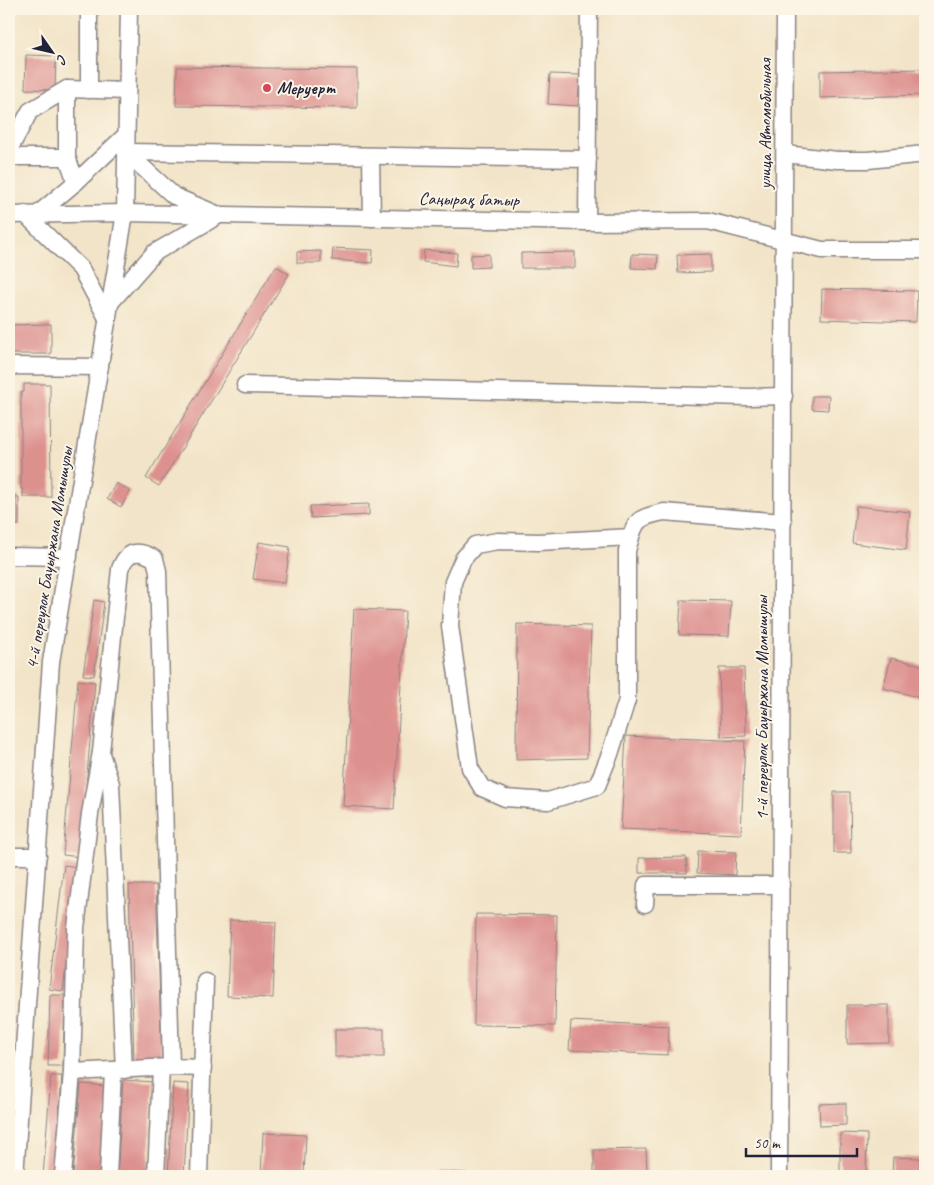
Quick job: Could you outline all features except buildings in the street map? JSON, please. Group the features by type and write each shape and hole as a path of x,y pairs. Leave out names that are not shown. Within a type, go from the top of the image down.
{"street":[{"path":"89,9 90,90"},
{"name":"4-й переулок Бауыржана Момышулы","path":"13,1174 51,662 125,213 129,9"},
{"path":"587,222 589,9"},
{"name":"улица Автомобильная","path":"784,9 784,240"},
{"path":"67,89 67,157 76,182"},
{"path":"9,150 30,111 67,89 127,91"},
{"path":"108,320 81,269 32,214 76,182 126,135"},
{"path":"126,152 588,159"},
{"path":"126,152 174,196 219,215"},
{"path":"784,154 837,160 868,160 925,154"},
{"path":"371,156 372,218"},
{"path":"9,157 67,157"},
{"name":"Саңырақ батыр","path":"9,214 125,213 587,222 708,221 822,250 925,250"},
{"path":"111,302 154,253 219,215"},
{"name":"1-й переулок Бауыржана Момышулы","path":"779,1176 784,240"},
{"path":"9,366 100,367"},
{"path":"245,385 382,387 545,393 784,396"},
{"path":"631,537 538,542 498,541 475,545 463,559 453,582 450,626 470,768 482,788 504,798 548,801 597,786 610,754 627,700 627,551 631,537 634,524 646,515 664,512 783,522"},
{"path":"63,1176 72,1072 76,928 90,814 101,752 120,569 124,558 133,553 146,553 155,559 158,571 166,1068 156,1176"},
{"path":"9,556 68,557"},
{"path":"101,752 111,784 119,1070 108,1176"},
{"path":"9,856 38,856"},
{"path":"645,904 646,885 781,885"},
{"path":"199,1176 205,981"},
{"path":"72,1072 203,1068"}],"place":[{"name":"Меруерт","path":"267,88"}]}
